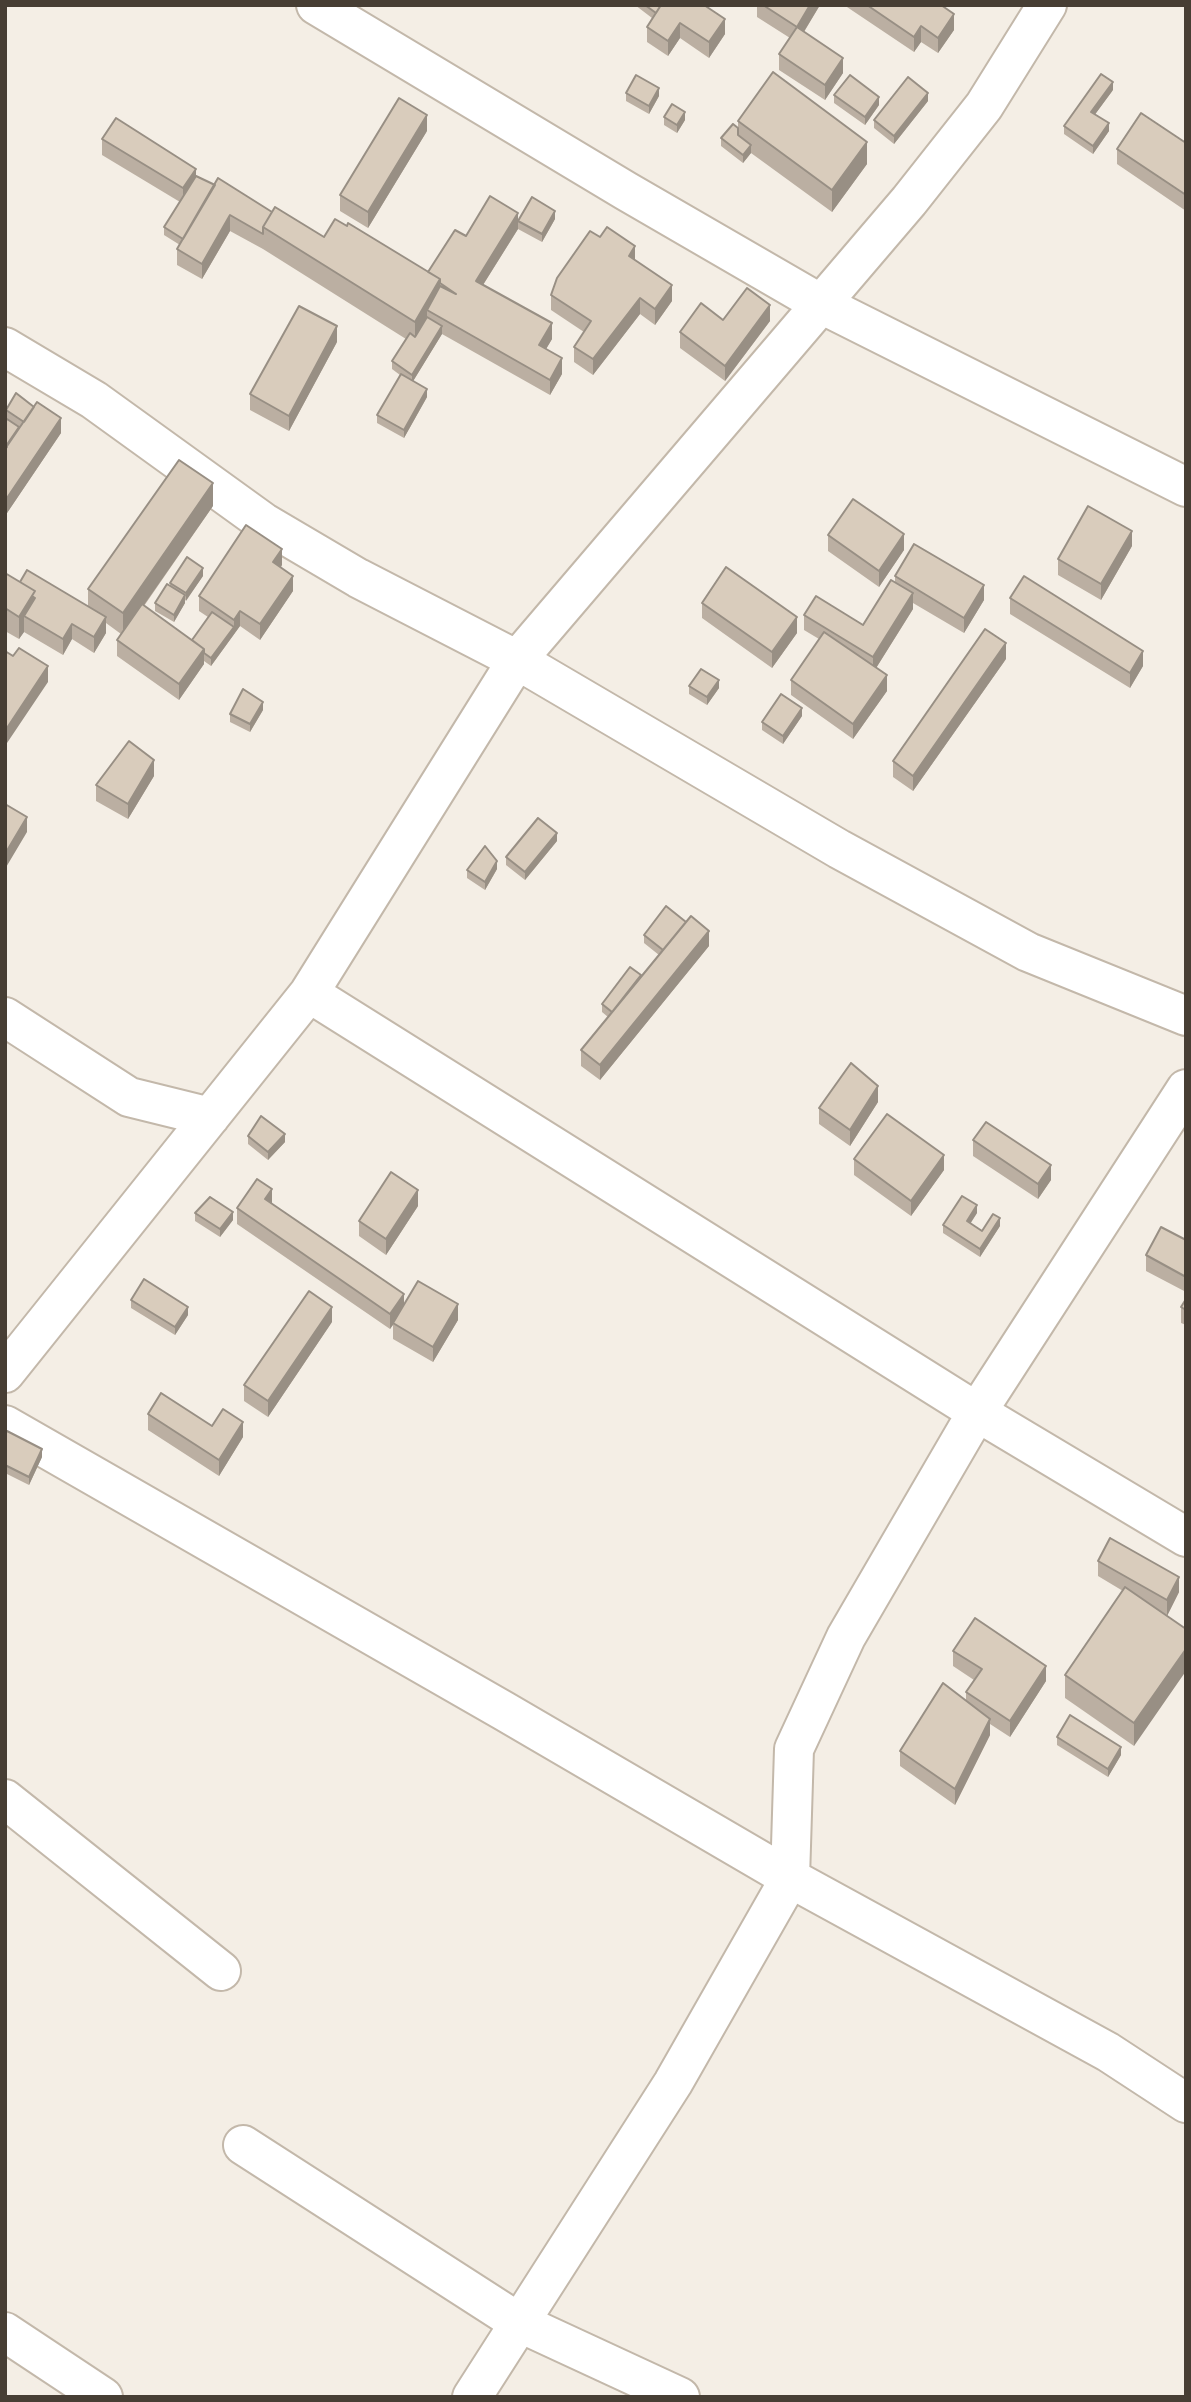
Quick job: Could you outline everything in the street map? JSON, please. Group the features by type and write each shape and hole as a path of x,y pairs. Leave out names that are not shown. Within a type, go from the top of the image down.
{"street":[{"path":"316,5 626,191 821,304 1186,486"},
{"path":"5,1373 309,993 517,660 909,201 984,106 1047,5"},
{"path":"5,347 94,400 263,522 358,578 517,660 839,849 1028,952 1186,1016"},
{"path":"309,993 977,1412 1186,1537"},
{"path":"5,1017 129,1097 210,1117"},
{"path":"472,2397 673,2083 790,1878 793,1749 846,1637 977,1412 1186,1089"},
{"path":"5,1425 790,1878 1108,2052 1186,2103"},
{"path":"5,1799 221,1971"},
{"path":"243,2145 518,2322 680,2397"},
{"path":"5,2332 103,2397"}],"building":[{"path":"645,5 661,5 656,13"},
{"path":"661,5 704,5 725,19 709,42 680,23 668,41 647,27"},
{"path":"763,5 810,5 797,27"},
{"path":"867,5 941,5 954,14 938,38 921,26 914,37"},
{"path":"797,27 843,58 825,85 779,54"},
{"path":"773,72 867,142 832,190 738,121"},
{"path":"1101,74 1113,82 1091,112 1109,123 1093,146 1064,126"},
{"path":"636,75 659,88 649,106 626,93"},
{"path":"850,75 879,97 865,117 834,95"},
{"path":"908,77 928,93 894,136 874,120"},
{"path":"399,98 427,115 368,212 340,195"},
{"path":"672,104 685,112 677,125 664,117"},
{"path":"1141,113 1186,143 1186,195 1117,149"},
{"path":"116,118 196,169 183,188 102,139"},
{"path":"733,124 738,128 738,135 751,145 743,155 721,138"},
{"path":"196,176 215,185 183,239 164,227"},
{"path":"218,178 272,212 263,227 263,234 230,215 202,264 177,249"},
{"path":"490,196 518,213 476,281 552,323 539,345 562,358 550,380 427,310 440,286 456,294 428,272 455,230 466,236"},
{"path":"532,197 555,211 542,234 518,221"},
{"path":"275,207 324,237 335,219 347,226 348,223 440,279 415,322 263,227"},
{"path":"607,227 635,246 629,256 672,285 655,309 640,298 593,359 574,347 591,321 551,295 557,278 590,231 600,237"},
{"path":"747,288 770,305 725,366 680,332 701,303 723,320"},
{"path":"299,306 337,326 289,416 250,394"},
{"path":"427,317 442,326 412,375 392,361 410,333 415,337"},
{"path":"401,374 427,389 404,430 377,415"},
{"path":"16,393 34,407 24,422 6,410"},
{"path":"37,402 61,418 5,501 5,449"},
{"path":"7,419 19,427 5,449 5,422"},
{"path":"179,460 213,483 123,613 88,589"},
{"path":"853,499 904,534 879,571 828,535"},
{"path":"1088,506 1132,531 1101,584 1058,559"},
{"path":"246,525 282,549 273,562 293,576 260,624 240,611 234,620 199,596"},
{"path":"914,544 984,585 964,618 895,576"},
{"path":"187,557 203,568 186,593 170,583"},
{"path":"726,567 797,617 772,652 702,603"},
{"path":"27,570 106,617 94,637 72,624 63,639 24,616 35,598 32,596 35,591 20,582"},
{"path":"5,573 35,591 19,617 5,608"},
{"path":"1024,576 1143,651 1130,673 1010,598"},
{"path":"891,580 913,593 873,657 804,615 816,596 863,625"},
{"path":"167,584 185,595 174,615 155,603"},
{"path":"142,604 204,649 179,684 117,640"},
{"path":"212,612 234,627 211,658 192,640"},
{"path":"985,629 1006,643 913,776 893,761"},
{"path":"824,632 887,675 853,724 791,680"},
{"path":"19,648 48,666 5,731 5,651 13,656"},
{"path":"701,669 719,680 707,697 689,686"},
{"path":"243,689 263,702 250,724 230,714"},
{"path":"781,694 802,708 783,736 762,722"},
{"path":"129,741 154,760 128,804 96,785"},
{"path":"5,804 27,817 5,854"},
{"path":"538,818 557,833 525,872 506,857"},
{"path":"485,846 497,861 485,882 467,870"},
{"path":"666,906 686,922 663,950 644,935"},
{"path":"691,916 709,931 600,1065 581,1050"},
{"path":"630,967 641,975 612,1012 602,1004"},
{"path":"851,1063 878,1086 850,1130 819,1108"},
{"path":"887,1114 944,1155 911,1201 854,1159"},
{"path":"261,1116 285,1134 268,1152 248,1136"},
{"path":"986,1122 1051,1165 1038,1184 973,1140"},
{"path":"391,1172 418,1190 386,1239 359,1221"},
{"path":"257,1179 272,1189 265,1199 404,1294 390,1314 237,1208"},
{"path":"962,1196 977,1205 967,1221 982,1231 993,1214 1000,1218 980,1249 943,1225"},
{"path":"210,1197 233,1212 220,1229 195,1213"},
{"path":"1161,1227 1186,1240 1186,1277 1146,1255"},
{"path":"144,1279 188,1307 175,1327 131,1300"},
{"path":"418,1281 458,1304 433,1347 393,1323"},
{"path":"309,1291 332,1307 268,1401 244,1385"},
{"path":"161,1393 212,1426 223,1409 243,1422 219,1460 148,1414"},
{"path":"7,1431 42,1449 29,1477 5,1465"},
{"path":"1110,1538 1179,1577 1167,1600 1098,1561"},
{"path":"1125,1587 1186,1629 1186,1649 1134,1723 1065,1675"},
{"path":"975,1618 1046,1666 1010,1721 966,1692 982,1669 953,1651"},
{"path":"943,1683 990,1719 955,1789 900,1751"},
{"path":"1070,1715 1121,1747 1108,1769 1057,1737"}]}
